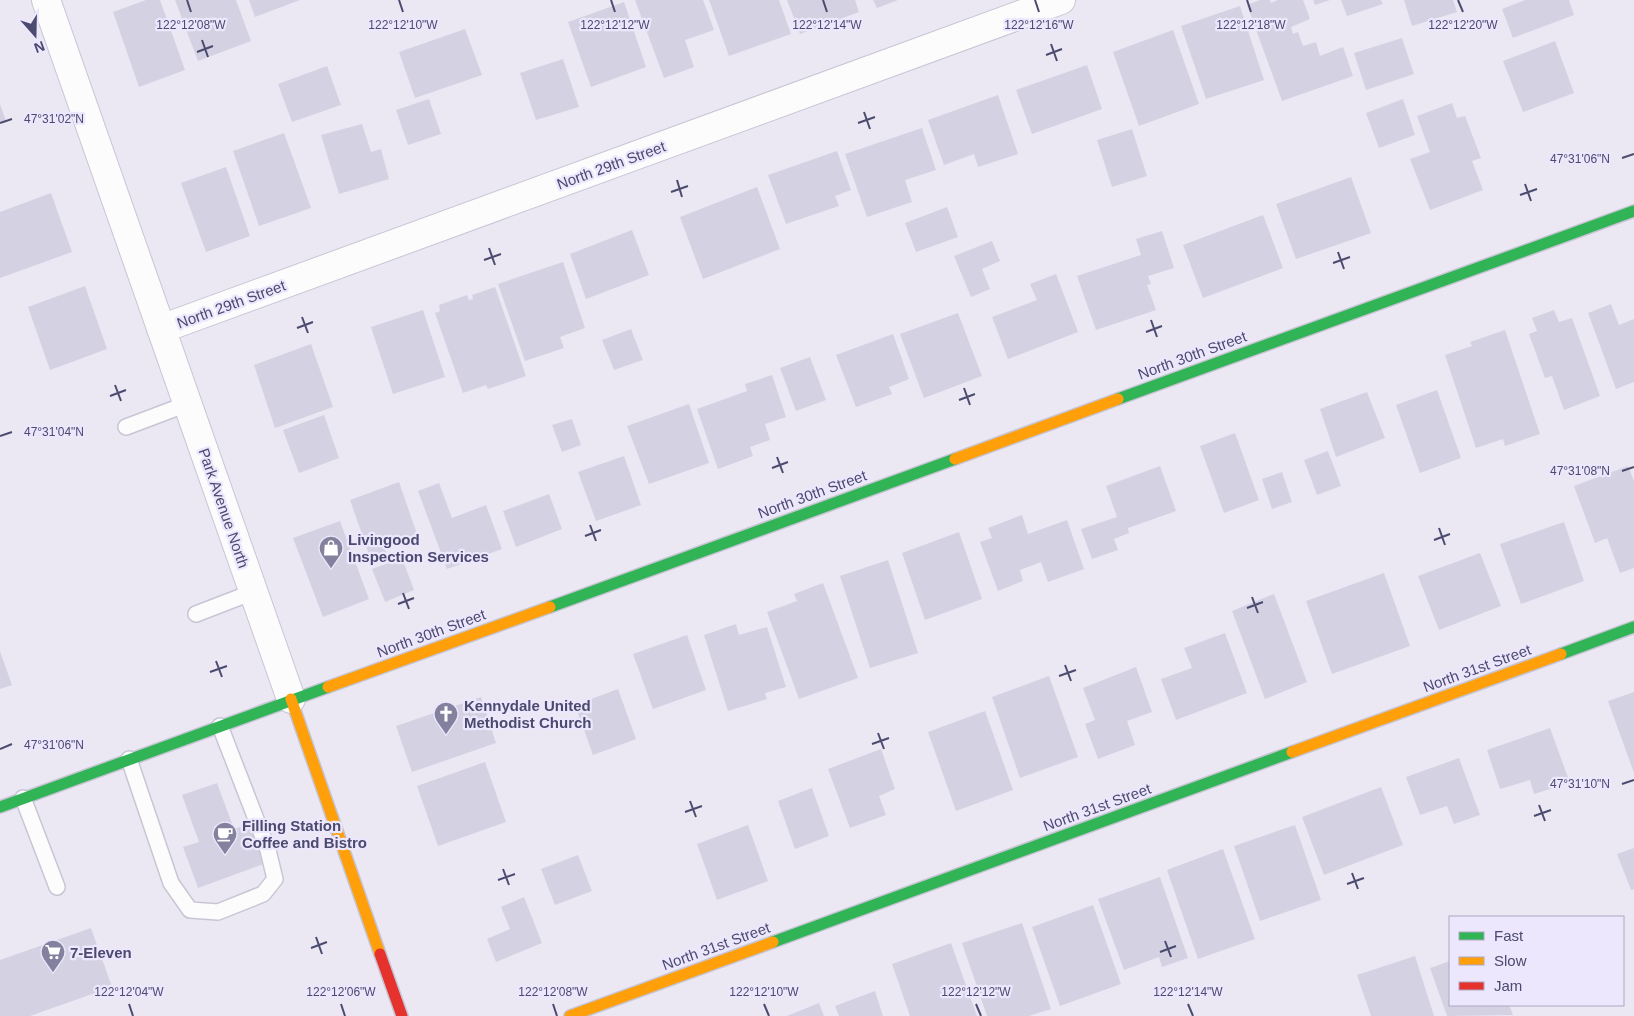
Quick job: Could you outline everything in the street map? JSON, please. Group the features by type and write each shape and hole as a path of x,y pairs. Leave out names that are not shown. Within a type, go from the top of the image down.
{"street":[{"name":"Park Avenue North","path":"46,0 402,1016"},
{"name":"North 29th Street","path":"161,329 1061,0"},
{"name":"North 30th Street","path":"0,806 1634,211"},
{"name":"North 31st Street","path":"570,1016 1634,627"}],"lane":[{"path":"126,427 188,404"},
{"path":"196,614 253,592"},
{"path":"129,759 171,884 190,910 218,912 263,894 275,879 268,850 220,726"},
{"path":"23,798 57,887"}],"building":[{"path":"146,0 160,0 185,70 139,87 113,12"},
{"path":"175,0 236,0 251,41 198,61"},
{"path":"249,0 300,0 255,17"},
{"path":"635,0 703,0 714,30 685,40 694,67 664,78"},
{"path":"709,0 779,0 791,34 729,56"},
{"path":"787,0 855,0 859,12 800,34"},
{"path":"873,0 898,0 877,8"},
{"path":"1260,0 1270,0 1271,3 1278,0 1303,0 1310,19 1291,27 1293,34 1298,32 1303,46 1316,42 1320,56 1343,47 1353,76 1282,101 1247,5"},
{"path":"1313,0 1330,0 1315,5"},
{"path":"1341,0 1381,0 1383,4 1347,16"},
{"path":"1404,0 1453,0 1457,12 1412,26"},
{"path":"1525,0 1569,0 1574,15 1513,38 1502,9"},
{"path":"624,2 646,67 591,87 568,22"},
{"path":"1240,6 1264,80 1206,99 1181,26"},
{"path":"465,29 482,75 415,98 399,52"},
{"path":"1173,30 1199,104 1139,126 1113,52"},
{"path":"1402,38 1414,74 1366,90 1354,53"},
{"path":"1555,41 1574,93 1523,112 1503,61"},
{"path":"563,59 579,107 536,120 520,73"},
{"path":"1087,65 1102,109 1032,134 1016,90"},
{"path":"327,66 341,105 292,122 278,84"},
{"path":"998,95 1018,154 978,167 974,154 944,165 928,120"},
{"path":"429,99 441,134 408,145 396,110"},
{"path":"1403,99 1415,135 1379,148 1366,113"},
{"path":"1452,103 1457,118 1465,116 1481,158 1472,161 1483,190 1430,210 1410,159 1430,152 1417,116"},
{"path":"0,104 6,121 0,123"},
{"path":"362,124 371,152 381,149 389,179 339,194 321,135"},
{"path":"922,128 936,170 905,180 912,202 867,217 845,154"},
{"path":"1132,129 1147,176 1112,187 1097,140"},
{"path":"284,133 311,208 259,226 233,151"},
{"path":"837,151 851,190 835,196 839,206 786,224 768,175"},
{"path":"226,167 250,236 206,252 181,183"},
{"path":"1351,177 1371,233 1296,259 1276,204"},
{"path":"757,187 780,249 703,279 680,217"},
{"path":"51,193 72,252 0,278 0,212"},
{"path":"947,207 958,237 916,252 905,223"},
{"path":"1263,215 1283,268 1203,298 1183,245"},
{"path":"632,230 649,275 586,299 570,254"},
{"path":"1162,231 1174,268 1148,276 1151,284 1147,285 1156,310 1096,330 1077,276 1141,255 1136,239"},
{"path":"992,241 1000,261 982,269 990,289 971,297 954,256"},
{"path":"563,262 585,328 560,337 564,348 525,361 498,284"},
{"path":"1056,274 1078,332 1008,359 992,317 1037,300 1030,284"},
{"path":"85,286 107,349 50,370 28,307"},
{"path":"495,287 526,376 488,389 486,385 463,393 435,313 440,311 439,305 467,295 469,300 473,299 472,295"},
{"path":"1611,304 1619,325 1634,319 1634,382 1616,389 1588,313"},
{"path":"423,310 445,377 393,394 371,327"},
{"path":"1554,310 1559,322 1572,318 1600,396 1564,410 1552,376 1545,378 1529,334 1537,331 1532,318"},
{"path":"958,313 982,376 924,398 900,334"},
{"path":"631,329 643,360 614,370 602,340"},
{"path":"1505,330 1540,434 1505,446 1503,439 1476,448 1445,355 1472,346 1470,342"},
{"path":"893,334 909,379 889,387 892,394 856,407 836,355"},
{"path":"311,344 333,407 275,428 254,365"},
{"path":"810,357 826,400 796,411 780,368"},
{"path":"772,375 786,417 765,424 770,440 750,447 753,456 718,469 697,409 747,391 745,384"},
{"path":"1437,390 1461,458 1420,473 1396,405"},
{"path":"1367,392 1385,438 1336,457 1320,409"},
{"path":"689,404 709,463 649,484 627,426"},
{"path":"324,415 339,458 299,473 283,430"},
{"path":"572,419 581,445 562,452 552,425"},
{"path":"1235,433 1259,500 1224,513 1200,446"},
{"path":"1328,451 1341,486 1317,495 1304,460"},
{"path":"624,456 641,505 596,521 578,472"},
{"path":"1160,466 1176,511 1128,528 1129,533 1114,539 1118,550 1092,559 1081,529 1117,517 1106,486"},
{"path":"1628,466 1634,481 1634,568 1620,573 1607,538 1595,543 1574,486"},
{"path":"1282,472 1292,502 1272,509 1262,479"},
{"path":"399,482 418,537 385,549 387,554 371,560 350,500"},
{"path":"439,483 452,518 486,505 502,549 447,569 418,491"},
{"path":"549,494 562,529 516,547 503,511"},
{"path":"1022,515 1028,534 1067,520 1084,569 1048,582 1041,562 1020,570 1023,581 998,591 980,542 992,538 988,528"},
{"name":"Livingood Inspection Services","path":"340,521 369,599 323,617 293,538"},
{"path":"1564,522 1584,581 1521,604 1500,544"},
{"path":"959,532 982,599 925,620 902,553"},
{"path":"1480,553 1501,606 1439,630 1418,576"},
{"path":"402,558 414,590 385,602 372,569"},
{"path":"888,560 918,653 870,668 840,576"},
{"path":"1384,573 1410,646 1332,674 1306,601"},
{"path":"823,583 858,678 799,699 767,612 797,601 794,594"},
{"path":"1274,594 1307,682 1265,699 1232,611"},
{"path":"736,624 739,635 767,627 786,687 765,693 767,699 728,711 704,635"},
{"path":"1225,633 1247,693 1176,720 1161,679 1192,668 1184,648"},
{"path":"687,635 706,690 653,709 633,654"},
{"path":"0,651 12,685 0,689"},
{"path":"1136,667 1152,712 1127,721 1135,745 1098,759 1085,724 1095,720 1083,688"},
{"path":"1049,676 1078,757 1020,778 992,697"},
{"path":"618,689 636,739 593,755 575,705"},
{"path":"1634,692 1634,773 1608,701"},
{"name":"Kennydale United Methodist Church","path":"481,697 496,743 412,772 396,726"},
{"path":"985,711 1013,790 956,811 928,732"},
{"path":"1550,728 1570,783 1534,794 1530,780 1500,789 1487,750"},
{"path":"881,749 895,789 879,796 886,815 850,828 828,769"},
{"path":"1459,758 1480,815 1454,824 1447,806 1420,815 1406,777"},
{"path":"485,762 506,822 438,846 417,786"},
{"name":"Filling Station Coffee and Bistro","path":"217,783 234,829 251,823 266,863 198,888 183,847 199,842 182,795"},
{"path":"1381,787 1403,845 1324,875 1302,817"},
{"path":"812,788 829,836 795,849 778,801"},
{"path":"748,825 768,881 717,900 697,844"},
{"path":"1295,825 1321,900 1260,921 1234,846"},
{"path":"1634,848 1634,889 1631,890 1617,854"},
{"path":"1223,849 1255,939 1198,959 1167,870"},
{"path":"578,855 592,891 555,905 541,869"},
{"path":"1160,877 1188,958 1162,967 1159,957 1124,970 1098,899"},
{"path":"524,897 542,943 496,962 487,939 510,929 501,907"},
{"path":"1093,905 1121,984 1060,1006 1032,927"},
{"path":"1022,923 1051,1009 1029,1016 987,1016 962,943"},
{"name":"7-Eleven","path":"91,928 112,987 30,1016 0,1016 0,960"},
{"path":"951,943 977,1016 910,1016 892,964"},
{"path":"1415,956 1434,1016 1371,1016 1357,975"},
{"path":"1449,961 1449,1006 1509,1006 1513,1015 1447,1016 1430,968"},
{"path":"875,991 883,1016 839,1016 835,1006"},
{"path":"819,1003 824,1016 787,1016"}],"traffic: fast":[{"path":"1118,399 1634,211"},
{"path":"550,607 955,459"},
{"path":"1561,654 1634,627"},
{"path":"0,807 328,687"},
{"path":"773,942 1292,752"}],"traffic: slow":[{"path":"955,459 1118,399"},
{"path":"328,687 550,607"},
{"path":"1292,752 1561,654"},
{"path":"291,699 380,954"},
{"path":"570,1016 773,942"}],"traffic: jam":[{"path":"380,954 402,1016"}],"place":[{"name":"Livingood Inspection Services","path":"331,569"},
{"name":"Kennydale United Methodist Church","path":"446,735"},
{"name":"Filling Station Coffee and Bistro","path":"225,855"},
{"name":"7-Eleven","path":"53,973"}]}
